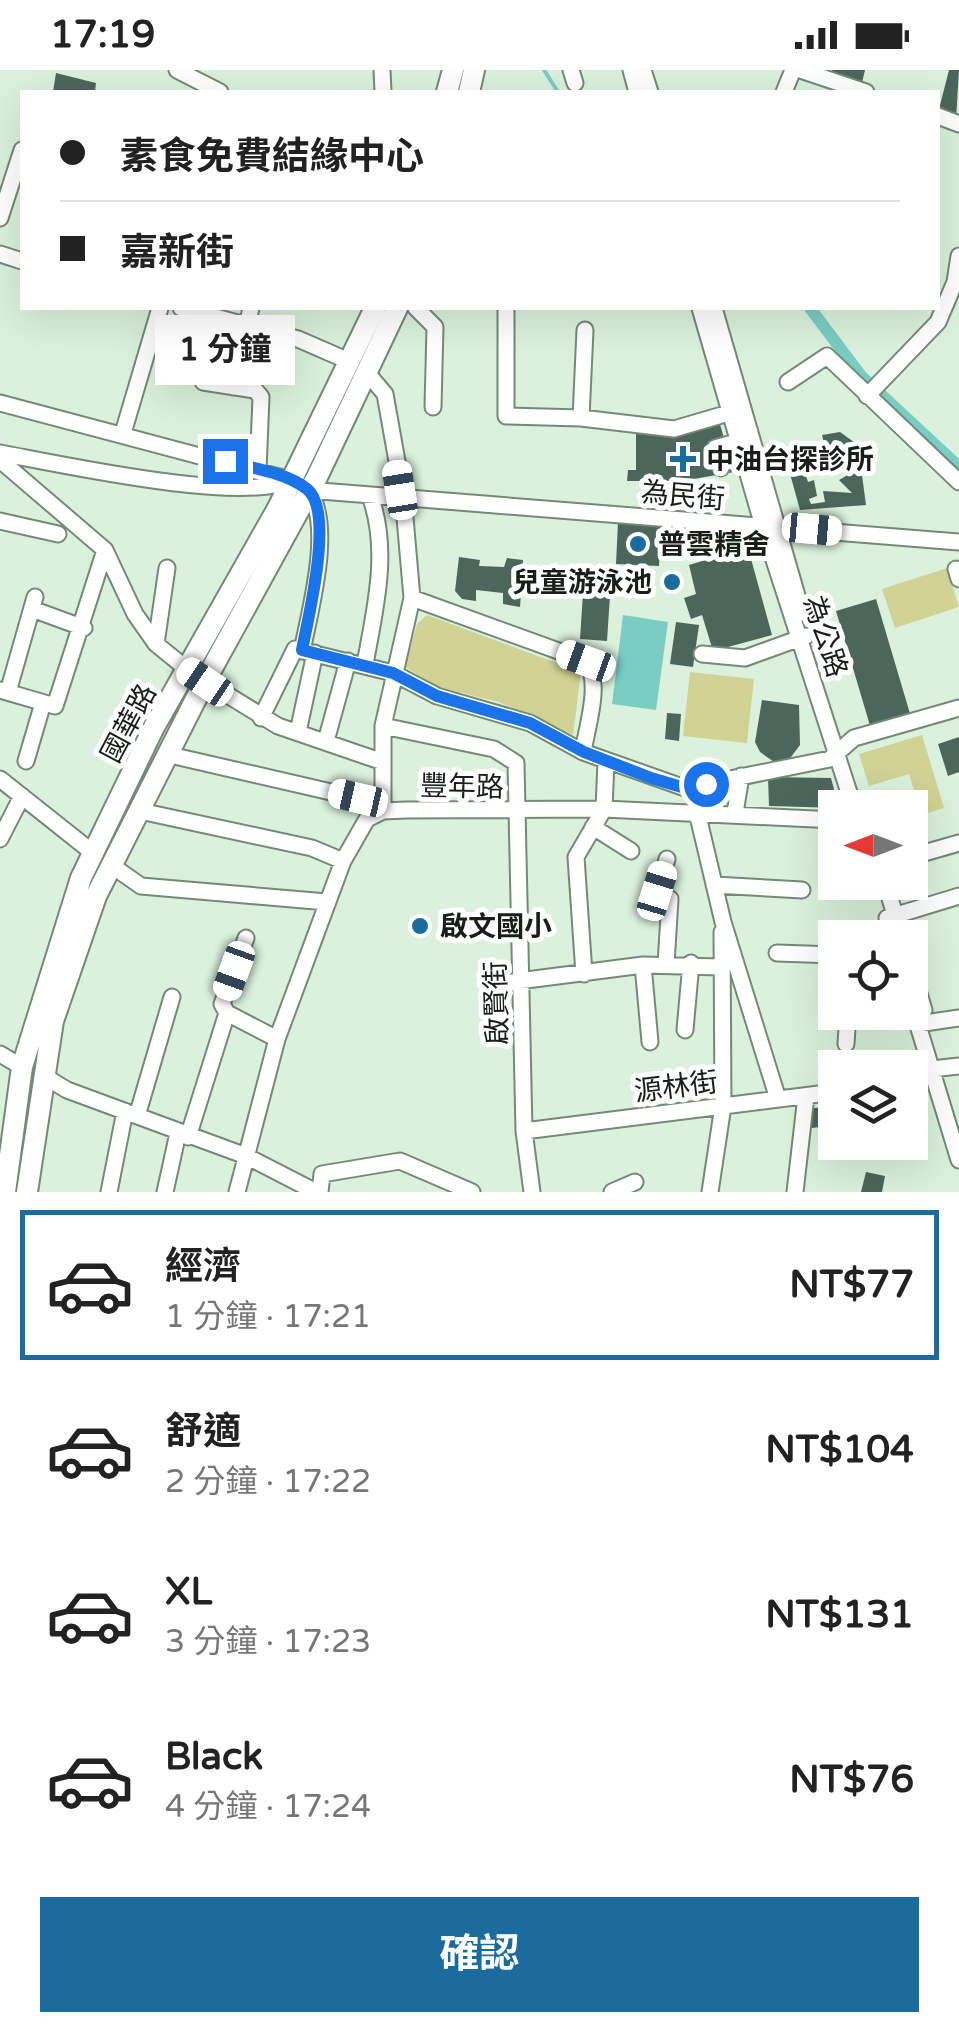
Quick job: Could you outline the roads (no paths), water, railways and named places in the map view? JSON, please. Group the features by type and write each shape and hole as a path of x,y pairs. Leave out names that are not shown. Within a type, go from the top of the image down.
{"main road":[{"name":"國華路","path":"359,368 375,310"},
{"name":"國華路","path":"27,1192 53,1021 111,866 170,755 196,676 359,368 396,310"},
{"name":"國華路","path":"5,1192 22,1067 57,948 92,852 154,727 196,676"},
{"path":"92,852 111,866"},
{"path":"22,1067 44,1076"}],"street":[{"path":"797,70 860,90"},
{"path":"182,71 216,90"},
{"path":"0,218 20,157"},
{"path":"867,396 944,310 957,282 959,256"},
{"path":"123,432 159,310"},
{"path":"170,755 358,798 383,811 383,726 412,598 386,394 359,368 248,315 200,310"},
{"path":"418,310 435,327 434,406"},
{"path":"506,310 506,416 581,418 674,429 737,410"},
{"name":"為公路","path":"701,310 737,410 740,441 855,790"},
{"name":"為公路","path":"714,310 769,526"},
{"path":"944,310 959,323"},
{"path":"233,387 248,315"},
{"path":"581,418 584,330"},
{"path":"788,382 827,356 959,482"},
{"path":"203,382 255,390 262,398 258,470"},
{"path":"0,403 258,470 299,485 318,502 319,540 298,732"},
{"path":"721,468 713,440 740,441"},
{"path":"0,457 206,488 273,489 299,485"},
{"path":"0,457 105,550 134,614 156,644 196,676 261,718 383,762"},
{"name":"為民街","path":"299,485 370,496 959,542"},
{"path":"365,664 381,572 376,512 370,496"},
{"path":"0,521 58,534"},
{"path":"84,628 33,603 4,691 55,706 84,628 105,550"},
{"path":"156,644 167,568"},
{"path":"412,598 586,661 593,671 593,684 584,752"},
{"path":"702,654 745,658 805,637"},
{"path":"261,718 295,649 393,673 437,696 530,723 584,752 685,788 830,759 854,738 959,708"},
{"path":"326,741 348,661"},
{"path":"26,761 43,703"},
{"name":"啟賢街","path":"383,726 494,749 516,763 524,1131 532,1192"},
{"name":"為公路","path":"841,750 850,790"},
{"path":"584,974 576,857 604,810 606,760"},
{"path":"735,813 740,776"},
{"path":"0,779 92,852"},
{"path":"0,839 22,796"},
{"name":"豐年路","path":"238,1192 277,1039 327,902 366,818 383,811 604,810 818,819"},
{"path":"140,811 312,848 344,861"},
{"path":"696,812 722,922 778,1099"},
{"path":"593,827 631,851"},
{"path":"928,852 959,843"},
{"path":"666,860 657,891 670,900 666,964"},
{"path":"111,866 141,886 327,902"},
{"path":"714,885 802,890"},
{"path":"891,916 959,896"},
{"path":"884,900 893,920"},
{"path":"889,900 891,920"},
{"path":"710,1192 723,1106 722,922"},
{"path":"246,938 222,1004 227,1013 277,1039"},
{"path":"778,953 818,954"},
{"path":"495,984 643,964 690,963 720,968"},
{"path":"685,1030 690,963"},
{"path":"643,964 650,1042"},
{"path":"109,1192 131,1114 172,997"},
{"path":"165,1192 227,1013"},
{"path":"928,1022 959,1018"},
{"path":"846,1044 847,1030"},
{"path":"925,1030 944,1068 959,1124"},
{"path":"0,1054 22,1067"},
{"path":"944,1068 959,1160"},
{"path":"44,1076 67,1090 246,1156 318,1192 322,1174 400,1162 472,1192"},
{"name":"源林街","path":"524,1131 818,1094"},
{"path":"795,1192 806,1096"},
{"path":"612,1192 635,1182"}],"water":[{"path":"623,615 668,622 656,710 612,704"}],"waterway":[{"path":"544,70 557,90"},
{"path":"812,310 862,377 959,467"}],"place":[{"name":"中油台探診所","path":"683,459"},
{"name":"普雲精舍","path":"638,544"},
{"name":"兒童游泳池","path":"672,582"},
{"name":"啟文國小","path":"420,926"}]}
